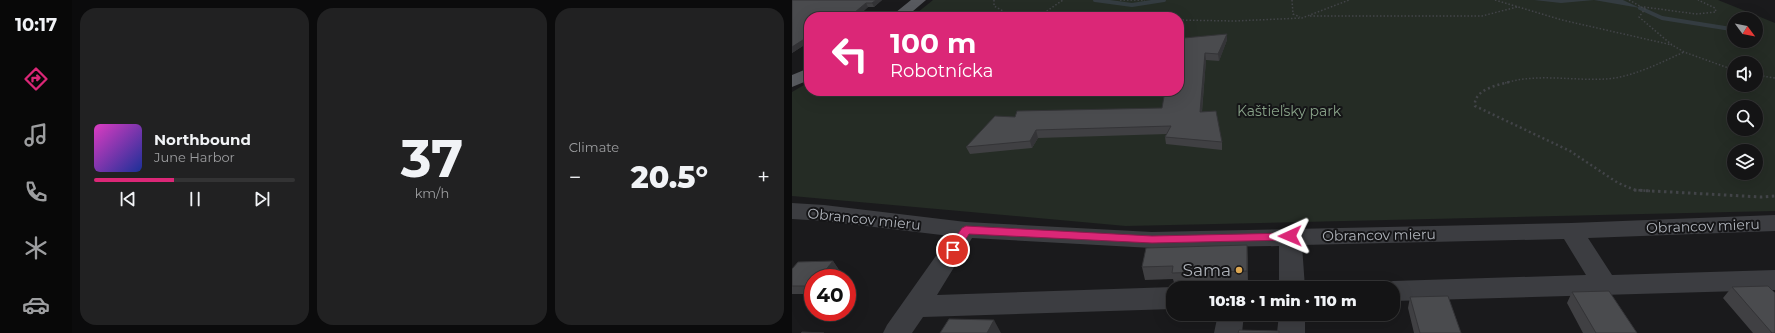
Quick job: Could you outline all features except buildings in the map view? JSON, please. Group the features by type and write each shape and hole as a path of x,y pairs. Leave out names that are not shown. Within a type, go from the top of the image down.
{"main road":[{"path":"903,12 919,0"},
{"path":"792,82 804,76"}],"street":[{"name":"Obrancov mieru","path":"792,211 824,213 966,230 1152,240 1571,230 1775,223"},
{"path":"897,333 966,230"},
{"path":"1571,230 1605,285"},
{"path":"1290,236 1292,281"},
{"path":"1400,291 1775,280"},
{"path":"916,306 1166,298"},
{"path":"1228,333 1231,321"},
{"path":"1291,333 1292,321"}],"path":[{"path":"994,0 994,6 1003,12"},
{"path":"1045,12 1063,0"},
{"path":"1120,0 1145,0"},
{"path":"1292,0 1293,14 1302,18"},
{"path":"1184,20 1234,21 1302,18 1349,0"},
{"path":"1495,0 1562,20 1672,45"},
{"path":"1629,0 1643,7 1696,14 1716,12 1715,8 1698,0"},
{"path":"1310,16 1482,16 1517,7"},
{"path":"1643,7 1645,9 1641,12 1639,18 1672,45 1684,52 1727,67"},
{"path":"1684,52 1645,69 1607,79 1520,79 1492,86 1481,92 1475,98 1475,106 1571,152 1626,188 1635,190 1761,197 1775,196"},
{"path":"1763,75 1775,78"}],"green space":[{"name":"Kaštieľsky park","path":"933,0 1718,0 1748,12 1727,12 1727,48 1763,48 1763,18 1775,23 1775,211 1126,226 792,196 792,92 804,85 804,96 1184,96 1184,12 918,12"}],"shaded area":[{"path":"1534,0 1594,0 1561,3"},
{"path":"1594,0 1623,0 1640,8"}],"waterway":[{"path":"1095,0 1132,5 1164,0"},
{"path":"1640,8 1662,18 1727,28"}],"place":[{"name":"Sama","path":"1239,270"}],"route":[{"path":"953,250 966,230 1152,240 1290,236"}]}
